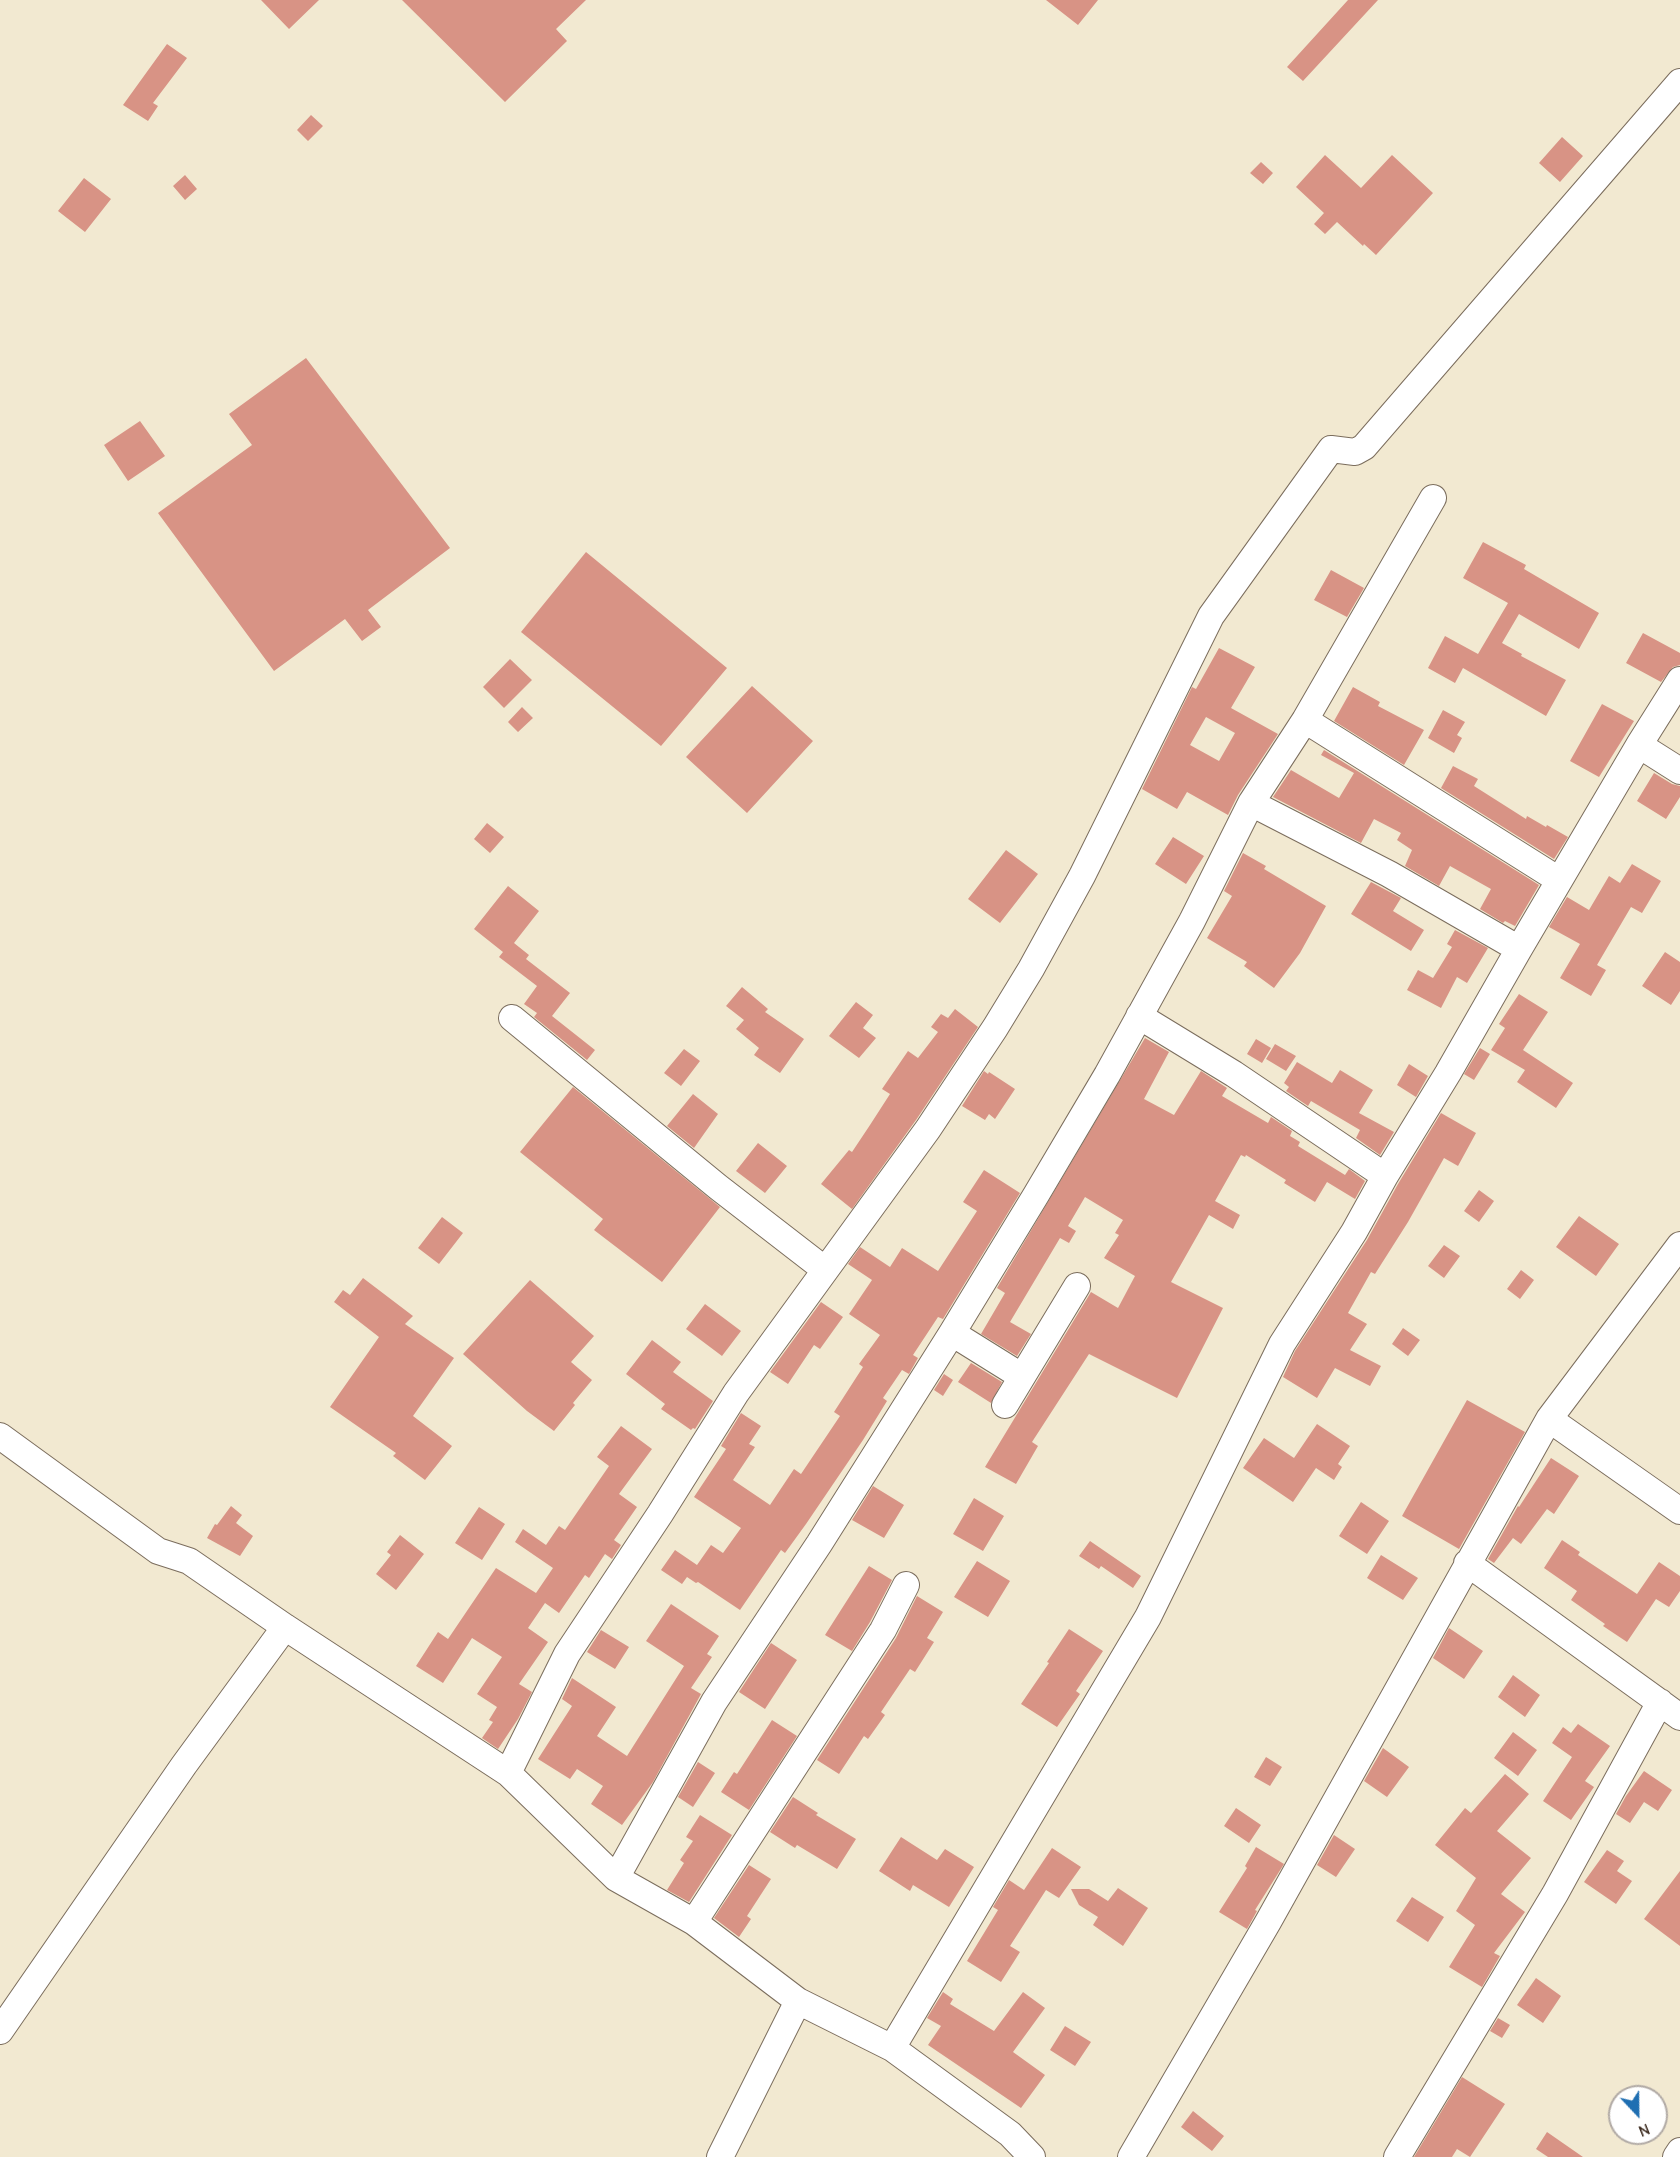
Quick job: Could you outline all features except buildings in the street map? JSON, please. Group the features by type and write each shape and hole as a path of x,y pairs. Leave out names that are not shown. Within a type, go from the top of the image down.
{"street":[{"path":"508,1773 567,1654 660,1514 736,1393 928,1129 995,1028 1035,962 1082,876 1211,616 1331,449 1355,452 1364,447 1680,82"},
{"path":"616,1878 714,1702 819,1544 952,1333 1095,1095 1192,921 1251,803 1305,720 1433,498"},
{"path":"892,2048 1148,1617 1282,1344 1354,1232 1559,880 1680,680"},
{"path":"1305,720 1559,880"},
{"path":"1639,745 1680,771"},
{"path":"1251,803 1389,874 1519,949"},
{"path":"1139,1016 1234,1074 1385,1176"},
{"path":"512,1018 718,1187 824,1269"},
{"path":"1131,2157 1279,1901 1549,1419 1680,1245"},
{"path":"1005,1405 1077,1286"},
{"path":"952,1333 1021,1376"},
{"path":"1549,1419 1680,1511"},
{"path":"0,1436 158,1551 189,1561 285,1627 508,1773 616,1878 694,1922 798,2001 892,2048 1010,2134 1032,2157"},
{"path":"1397,2157 1555,1894 1670,1710 1467,1563"},
{"path":"694,1922 883,1630 906,1585"},
{"path":"0,2031 177,1774 285,1627"},
{"path":"720,2157 798,2001"},
{"path":"1676,2157 1680,2151"}]}
